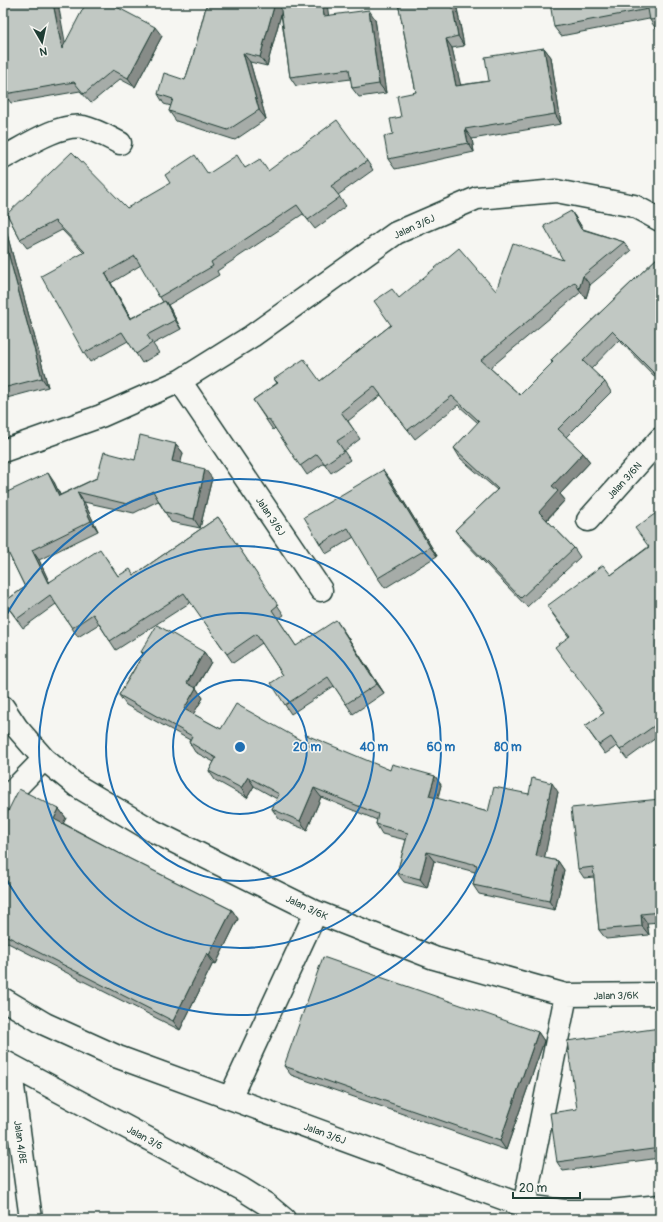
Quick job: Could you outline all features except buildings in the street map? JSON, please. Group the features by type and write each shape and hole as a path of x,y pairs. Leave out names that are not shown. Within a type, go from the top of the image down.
{"street":[{"path":"3,158 44,136 68,128 81,127 91,129 120,142"},
{"name":"Jalan 3/6J","path":"3,451 101,416 180,381 252,336 396,233 476,198 556,191 634,206 660,220"},
{"name":"Jalan 3/6J","path":"180,381 321,590"},
{"name":"Jalan 3/6N","path":"588,520 660,439"},
{"name":"Jalan 3/6K","path":"3,707 17,728 44,759 77,786 153,831 316,912 434,958 566,995 660,994"},
{"path":"3,801 44,759"},
{"path":"230,1098 316,912"},
{"path":"524,1206 566,995"},
{"name":"Jalan 3/6J","path":"3,999 45,1024 118,1057 524,1206 564,1211 611,1211 660,1206"},
{"name":"Jalan 4/8E","path":"7,1063 31,1219"},
{"name":"Jalan 3/6","path":"7,1063 242,1188 266,1204 284,1219"}]}
